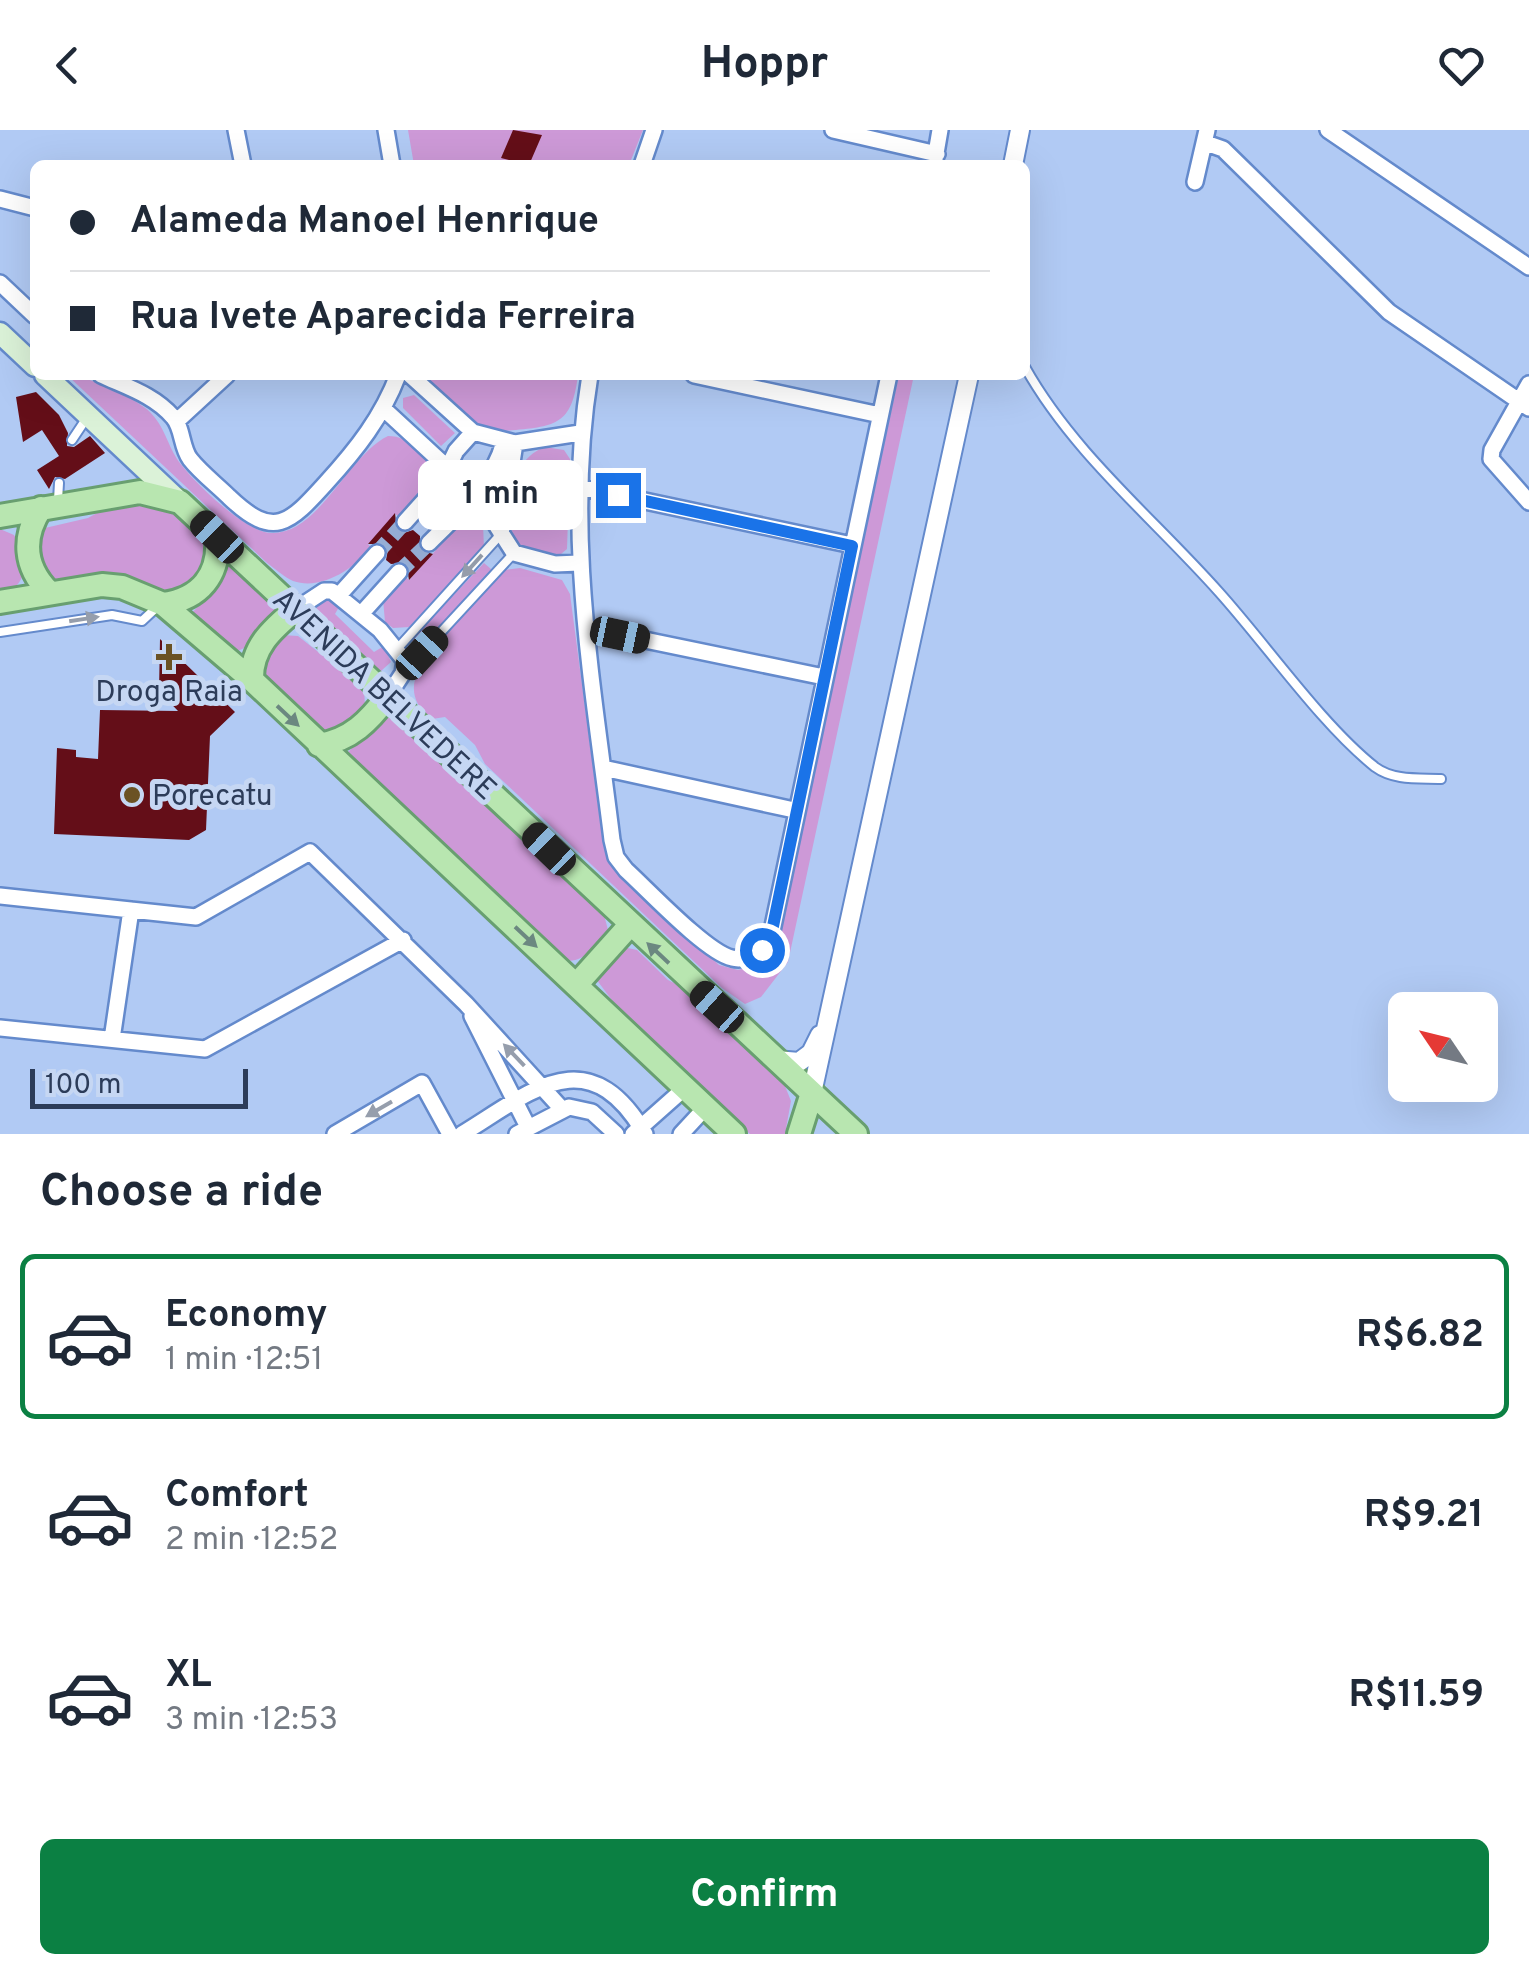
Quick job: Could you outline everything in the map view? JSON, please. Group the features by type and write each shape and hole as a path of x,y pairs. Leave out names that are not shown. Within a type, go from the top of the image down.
{"main road":[{"path":"0,333 30,361"},
{"path":"49,380 180,502"},
{"path":"0,516 53,499 140,492 180,502"},
{"path":"48,592 28,558 29,532 53,499"},
{"name":"AVENIDA BELVEDERE","path":"180,502 629,926 856,1134"},
{"path":"161,604 194,595 206,584 218,554 217,537"},
{"path":"0,602 48,592 112,586 161,604 252,680 686,1086 718,1124"},
{"path":"252,680 251,663 258,648 296,610"},
{"path":"319,745 340,742 350,735 388,696"},
{"path":"577,984 629,926"},
{"path":"799,1134 812,1092"}],"street":[{"path":"236,130 241,160"},
{"path":"386,130 391,160"},
{"path":"644,160 654,130"},
{"path":"834,130 936,160 940,130"},
{"path":"1013,160 1020,130"},
{"path":"1328,130 1529,267"},
{"path":"1195,182 1206,136 1389,312 1524,404"},
{"path":"0,198 30,207"},
{"path":"0,283 30,311"},
{"path":"113,380 141,392 177,421 189,458 245,512 259,522 272,524 288,520 302,510 351,455 385,410 396,380"},
{"path":"177,421 221,380"},
{"path":"416,380 473,432 510,443 580,433"},
{"path":"589,380 580,433 579,563 616,857 721,954 736,959 750,958 762,950 772,931 794,810 888,380"},
{"path":"717,380 880,415"},
{"path":"812,1092 968,380"},
{"path":"1529,384 1524,404 1492,450 1491,460 1529,502"},
{"path":"385,410 477,496 514,553 555,564 579,563"},
{"path":"405,522 441,482 460,444 473,432"},
{"path":"428,543 477,496 510,443"},
{"path":"501,534 510,443"},
{"path":"579,487 852,546"},
{"path":"340,594 377,552"},
{"path":"362,613 400,572"},
{"path":"296,610 324,591 340,594 362,613 398,648 405,661 403,673 388,696"},
{"path":"586,628 824,678"},
{"path":"604,768 794,810"},
{"path":"0,896 196,918 310,852 466,1004 561,1108"},
{"path":"112,1039 131,910"},
{"path":"0,1028 205,1049 403,940"},
{"path":"466,1004 514,1103 523,1131 561,1108 592,1112 616,1134"},
{"path":"776,1060 799,1062 810,1053 826,1020"},
{"path":"462,1134 542,1084 587,1081 613,1094 640,1132 686,1086"},
{"path":"336,1134 422,1084 450,1134"},
{"path":"681,1134 718,1124"}],"lane":[{"path":"1030,373 1094,458 1216,588 1341,734 1376,768 1392,777 1441,778"},
{"path":"72,440 88,416"},
{"path":"398,648 501,534"},
{"path":"403,673 514,553"},
{"path":"0,632 112,614 142,621 161,604"}],"shaded area":[{"path":"408,130 643,130 631,160 413,160"},
{"path":"72,380 98,383 143,406 159,423 177,459 195,480 234,515 261,531 289,530 304,521 360,459 388,436 404,439 428,461 433,477 400,517 395,514 368,544 372,548 337,576 315,583 293,581 266,562"},
{"path":"430,380 577,380 567,412 543,426 486,429 456,408"},
{"path":"898,380 913,380 788,962 761,997 745,1004 722,988 485,764 475,745 445,717 432,719 419,706 414,693 415,679 430,652 505,570 520,568 562,580 570,594 602,836 610,862 719,965 738,970 757,965 773,950"},
{"path":"414,395 455,433 441,446 403,408 403,398"},
{"path":"545,447 564,450 570,459 567,549 555,559 518,547 510,520 516,476 533,453"},
{"path":"143,505 175,513 200,532 208,565 202,575 175,593 57,583 46,577 38,548 45,528 88,518 104,509"},
{"path":"465,517 483,524 484,548 409,627 393,628 385,622 383,599 404,576 409,580 436,550 432,546"},
{"path":"0,529 14,535 24,563 17,585 0,596"},
{"path":"484,563 491,569 489,574 421,647 414,647 412,639"},
{"path":"230,566 274,603 275,611 244,648 234,653 191,614 215,588 224,567"},
{"path":"323,599 340,605 335,614 374,652 384,646 391,662 381,671 370,666 316,617 317,602"},
{"path":"282,635 298,636 364,688 365,706 347,726 329,734 277,699 256,663"},
{"path":"387,714 396,715 603,911 608,930 588,952 577,960 563,960 345,755"},
{"path":"623,947 637,950 668,980 688,990 783,1081 791,1101 785,1134 750,1134 642,1040 596,979"}],"building":[{"path":"513,130 542,135 531,160 501,158"},
{"path":"36,392 59,415 68,433 67,446 74,447 90,436 105,453 65,479 55,477 49,489 37,470 59,456 42,430 23,442 16,397"},
{"path":"395,513 397,530 413,530 420,536 420,550 433,554 409,580 406,563 391,564 386,560 388,550 384,544 368,544"},
{"name":"Porecatu","path":"160,639 235,712 210,736 206,830 189,840 54,834 57,748 76,750 76,757 98,759 100,710 178,711 159,691"}],"tunnel":[{"path":"377,553 405,522"},
{"path":"399,572 429,543"}],"place":[{"name":"Droga Raia","path":"169,657"},
{"name":"Porecatu","path":"132,795"}],"route":[{"path":"618,495 852,546 794,810 772,931 762,950"}]}
